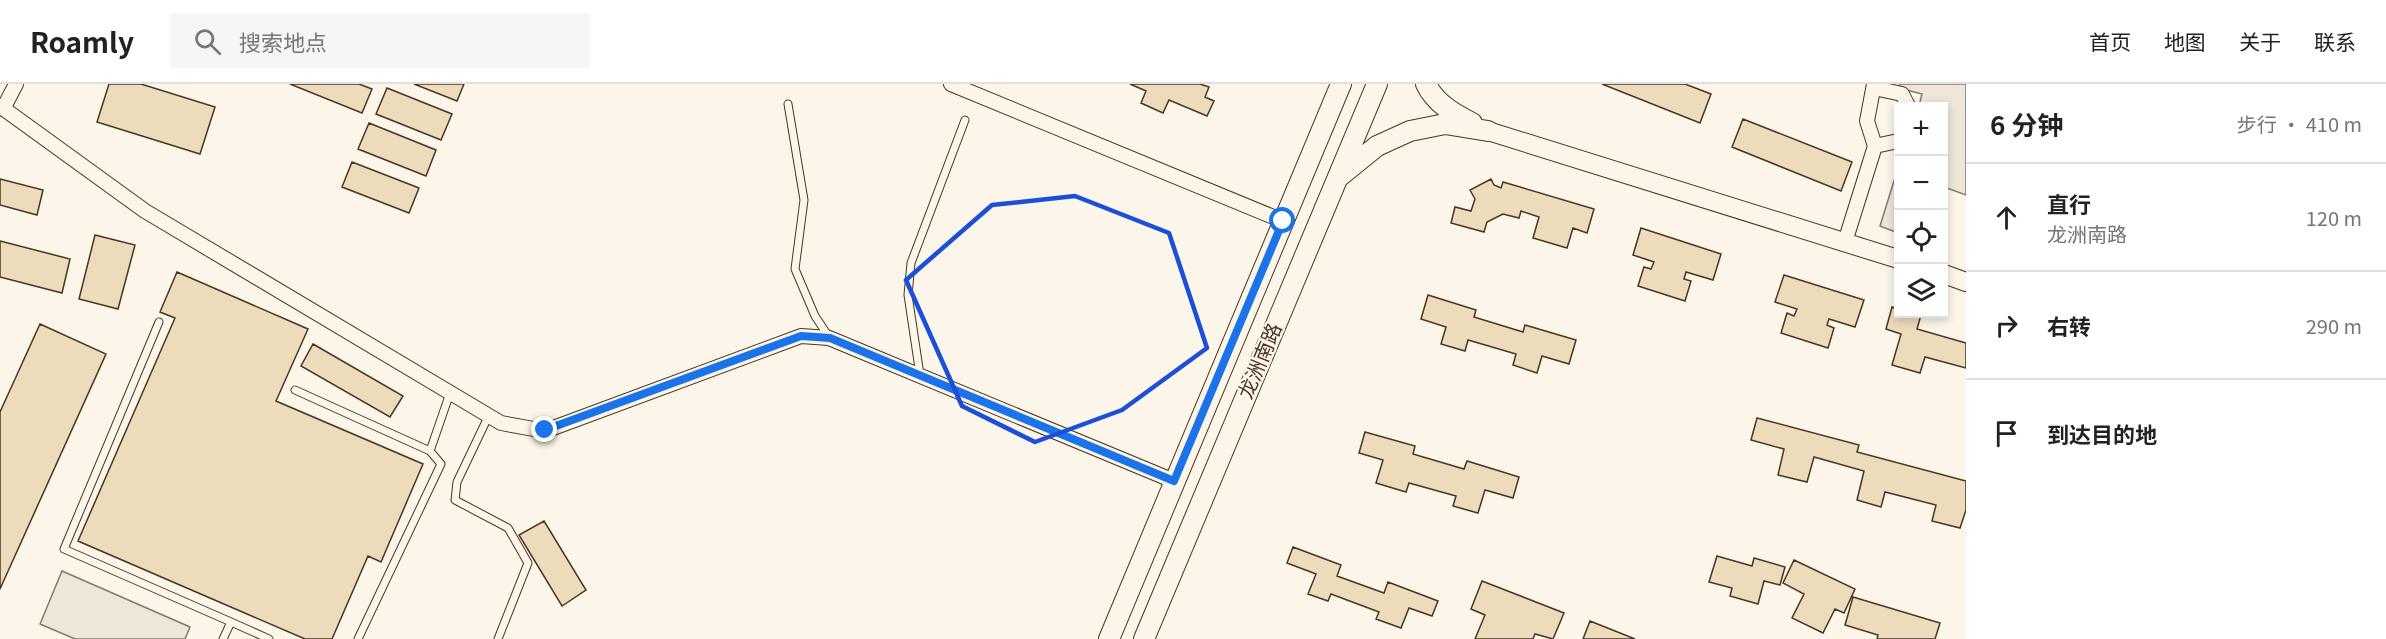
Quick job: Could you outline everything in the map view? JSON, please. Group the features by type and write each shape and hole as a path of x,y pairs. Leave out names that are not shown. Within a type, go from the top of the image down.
{"main road":[{"name":"龙洲南路","path":"1108,639 1341,84"},
{"name":"龙洲南路","path":"1144,639 1377,84"},
{"path":"1426,84 1430,92 1452,113 1488,131"},
{"path":"1337,179 1377,146 1410,131 1445,124 1488,131"}],"street":[{"path":"16,84 2,108 145,211 501,423 545,430 801,336 830,338 1174,481"},
{"path":"951,84 1283,221"},
{"path":"1845,242 1875,146 1867,121 1874,86 1902,94 1906,102"},
{"path":"1488,131 1894,258"},
{"path":"1875,146 1894,142"},
{"path":"1948,275 1966,282"}],"lane":[{"path":"788,104 804,200 795,269 815,316 830,338"},
{"path":"920,375 908,295 911,263 965,120"},
{"path":"159,322 64,549 269,639"},
{"path":"295,390 430,451 441,464 358,639"},
{"path":"430,451 450,393"},
{"path":"489,415 457,482 456,500 508,528 528,563 498,639"},
{"path":"223,639 231,622"}],"highlighted area":[{"path":"1075,196 1169,233 1207,348 1122,410 1035,442 962,406 906,280 992,205"}],"shaded area":[{"path":"1900,84 1966,84 1966,195 1948,188 1948,102 1920,102 1922,94 1899,88"},
{"path":"1894,181 1894,231 1880,226"},
{"path":"62,571 190,627 185,639 75,639 40,624"}],"building":[{"path":"109,84 141,84 215,107 200,154 97,122"},
{"path":"290,84 359,84 372,89 362,113"},
{"path":"414,84 464,84 457,101"},
{"path":"1130,84 1200,84 1209,87 1205,97 1214,101 1207,116 1169,100 1163,113 1141,103 1146,91"},
{"path":"1602,84 1685,84 1711,94 1700,123"},
{"path":"387,88 452,114 441,140 376,114"},
{"path":"1743,119 1852,162 1841,191 1732,147"},
{"path":"369,123 436,150 426,176 358,149"},
{"path":"352,162 419,188 409,213 342,187"},
{"path":"0,179 43,190 37,215 0,205"},
{"path":"1491,179 1494,185 1501,188 1503,182 1594,209 1587,233 1573,228 1567,248 1533,238 1539,217 1521,211 1519,218 1503,214 1487,222 1484,232 1451,223 1455,207 1471,211 1475,199 1470,190"},
{"path":"1641,228 1721,254 1713,280 1686,272 1684,279 1691,281 1685,301 1638,286 1644,267 1651,269 1654,262 1633,255"},
{"path":"95,235 135,245 118,309 79,299"},
{"path":"0,241 70,259 62,293 0,277"},
{"path":"177,272 308,329 276,401 423,464 381,562 368,556 332,639 305,639 78,541 175,318 160,312"},
{"path":"1784,275 1864,300 1855,327 1829,319 1827,325 1834,328 1828,348 1781,333 1787,313 1794,316 1797,309 1775,302"},
{"path":"1428,295 1476,310 1474,317 1523,332 1525,325 1576,340 1569,364 1542,356 1537,373 1513,365 1516,354 1468,340 1465,351 1441,344 1446,327 1421,319"},
{"path":"1892,307 1894,308 1894,318 1920,318 1917,329 1966,343 1966,368 1925,357 1920,373 1892,365 1901,334 1886,329"},
{"path":"40,324 106,354 0,589 0,412"},
{"path":"313,344 403,396 390,417 301,366"},
{"path":"1757,418 1859,445 1857,452 1966,481 1966,510 1960,528 1932,521 1936,505 1885,492 1881,507 1857,500 1864,471 1814,457 1807,482 1778,475 1784,449 1751,440"},
{"path":"1365,432 1415,446 1413,454 1464,469 1467,461 1519,477 1513,498 1485,490 1478,513 1453,506 1456,496 1409,483 1406,492 1376,483 1383,460 1359,453"},
{"path":"544,521 586,590 562,606 519,535"},
{"path":"1293,547 1341,565 1337,576 1384,593 1388,582 1438,601 1432,616 1409,608 1401,628 1376,619 1379,612 1331,594 1328,601 1308,594 1316,574 1287,563"},
{"path":"1717,556 1752,566 1754,558 1785,567 1780,585 1764,581 1758,604 1730,596 1732,588 1709,582"},
{"path":"1794,560 1855,589 1844,613 1835,609 1823,633 1792,618 1804,594 1783,583"},
{"path":"1482,581 1564,613 1553,639 1535,634 1533,639 1475,639 1485,615 1471,609"},
{"path":"1853,597 1940,623 1935,639 1877,639 1878,635 1845,625"},
{"path":"1590,621 1635,639 1583,639"}],"route":[{"path":"545,430 801,336 830,338 1174,481 1283,221"}]}
